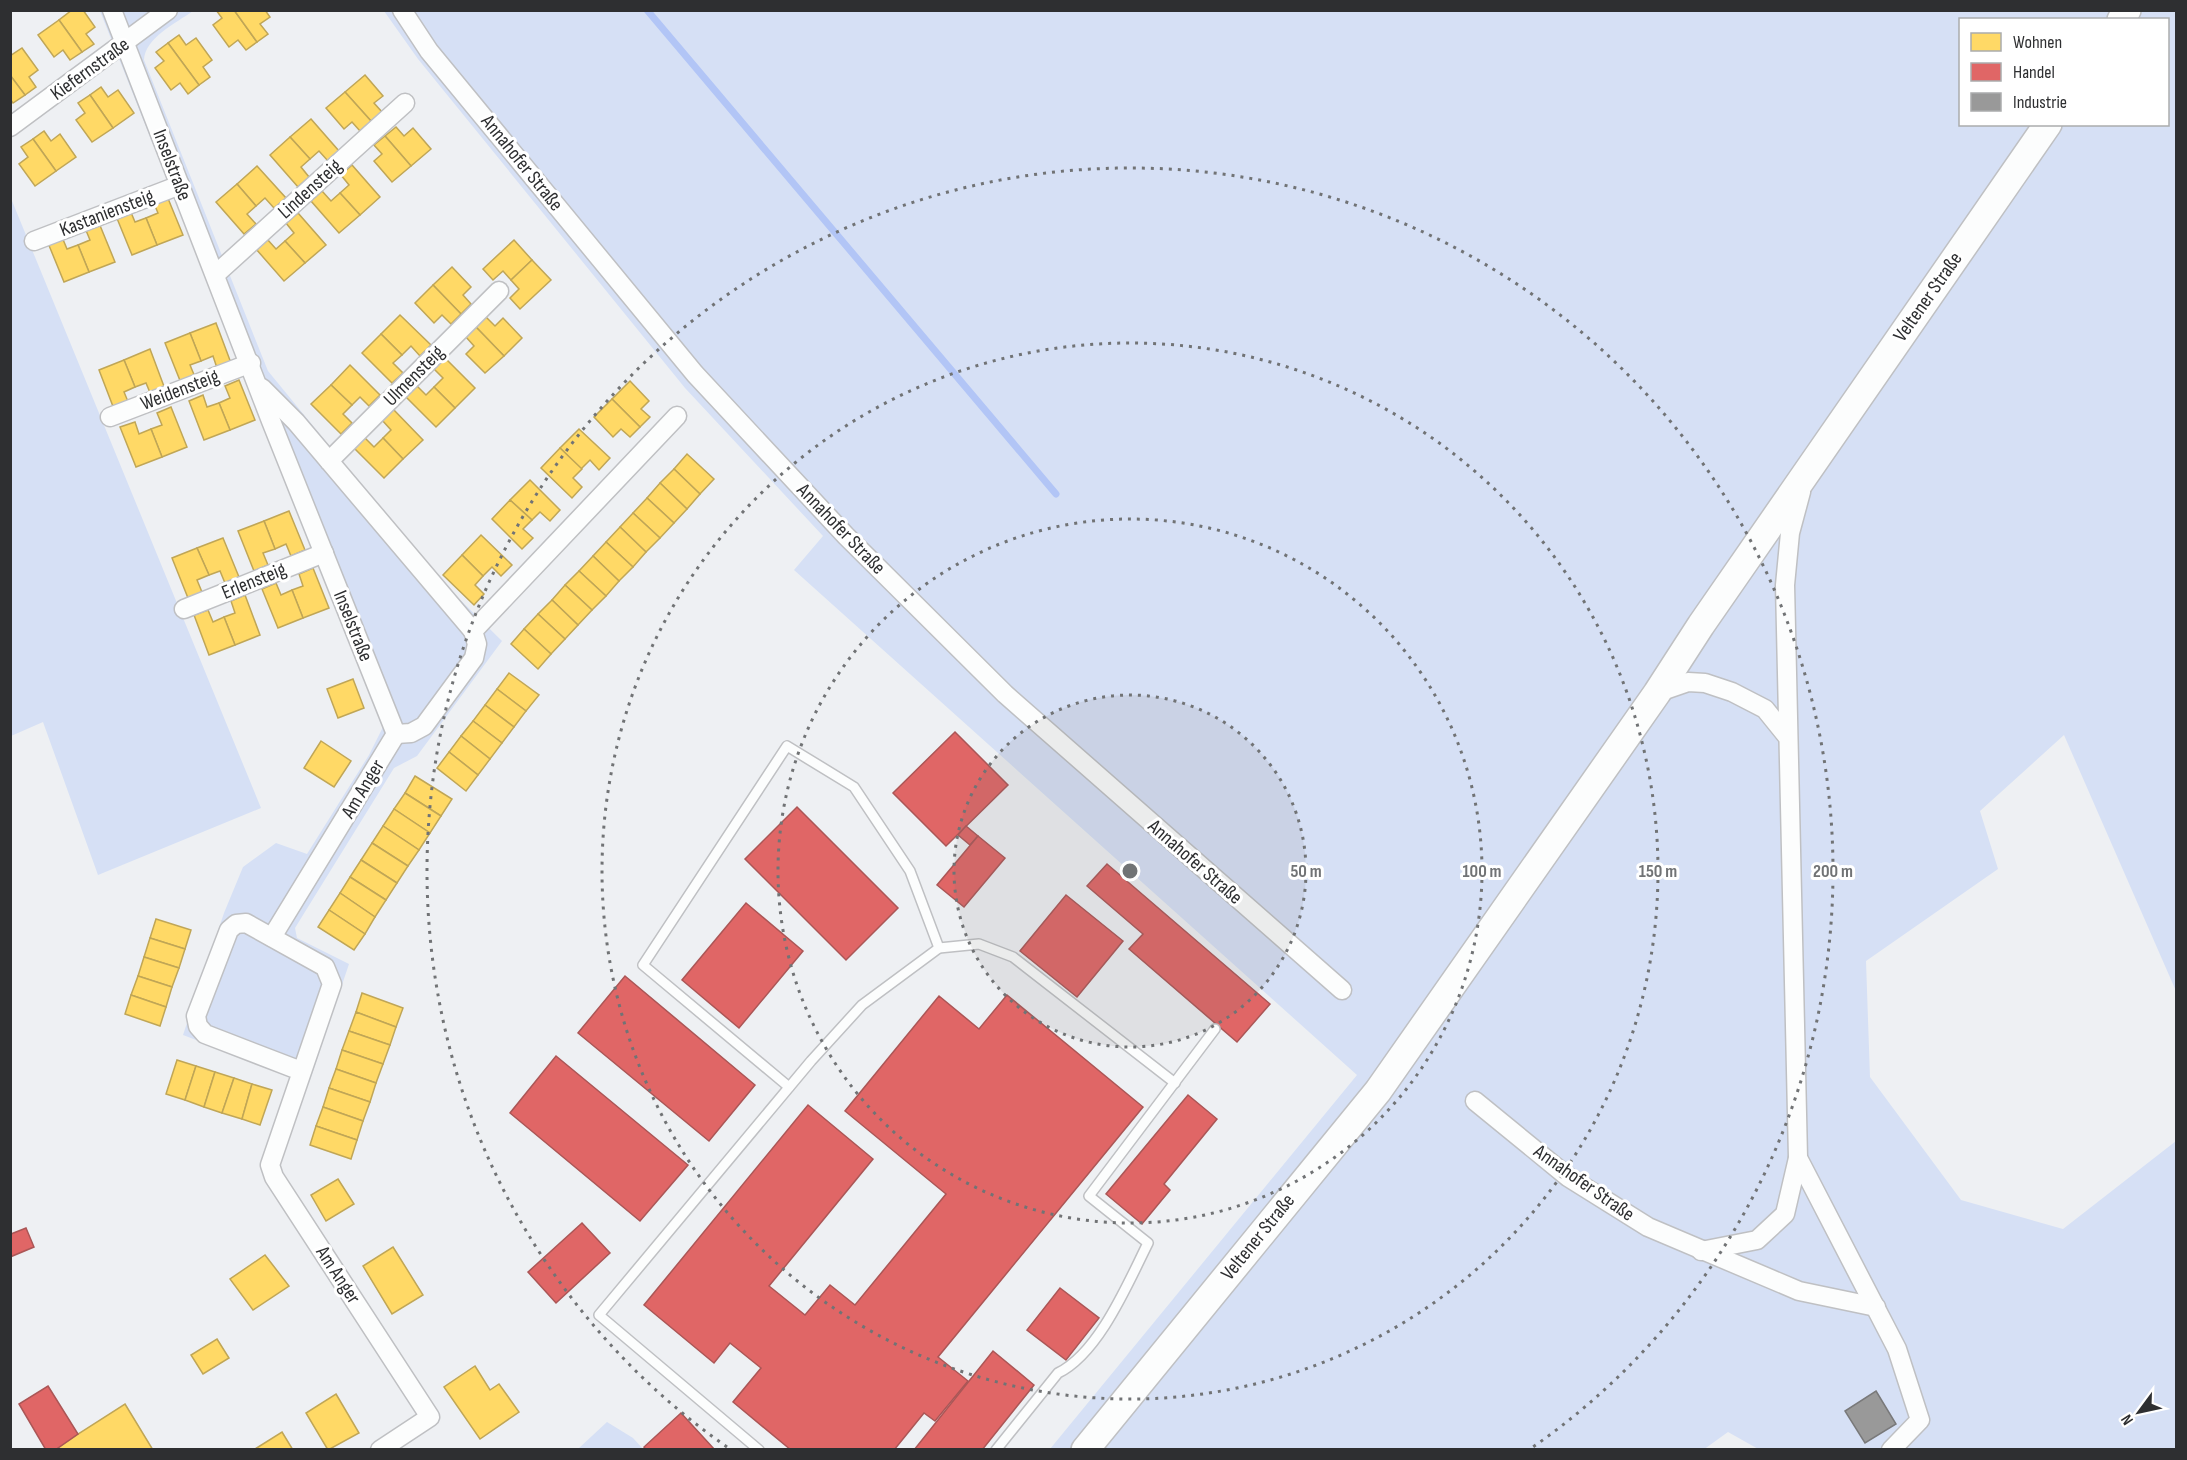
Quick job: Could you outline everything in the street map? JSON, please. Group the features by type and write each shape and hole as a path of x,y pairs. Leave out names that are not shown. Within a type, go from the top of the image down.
{"main road":[{"name":"Veltener Straße","path":"1085,1449 1378,1091 1657,693 2047,126"}],"street":[{"name":"Inselstraße","path":"112,10 396,734"},
{"name":"Kiefernstraße","path":"10,127 168,10"},
{"name":"Annahofer Straße","path":"402,10 436,60 695,374 846,536 1005,694 1342,990"},
{"name":"Lindensteig","path":"216,274 405,103"},
{"name":"Kastaniensteig","path":"34,241 180,185"},
{"name":"Ulmensteig","path":"329,461 499,291"},
{"name":"Weidensteig","path":"110,417 250,363"},
{"name":"Inselstraße","path":"260,386 296,422 473,632"},
{"path":"396,734 411,732 424,726 474,658 477,644 473,632 677,416"},
{"path":"1701,1251 1756,1240 1785,1214 1798,1158 1786,735 1785,585 1793,520 1809,469"},
{"name":"Erlensteig","path":"183,609 324,553"},
{"path":"1657,693 1688,682 1705,683 1732,692 1765,710 1786,735"},
{"name":"Am Anger","path":"272,937 396,734"},
{"name":"Am Anger","path":"301,1071 205,1034 198,1026 196,1016 229,930 236,924 246,923 325,967 332,984 272,1153 270,1165 274,1177 430,1417 380,1449"},
{"name":"Annahofer Straße","path":"1475,1101 1569,1177 1648,1227 1799,1291 1875,1307"},
{"path":"1798,1158 1897,1349 1920,1420 1891,1449"}],"lane":[{"path":"789,1087 643,965 787,746 854,787 910,871 939,948"},
{"path":"759,1449 599,1315 789,1087 862,1005 939,948 979,944 1013,957 1175,1083"},
{"path":"996,1449 1058,1373 1072,1366 1113,1313 1148,1244 1089,1196 1215,1029"}],"shaded area":[{"path":"100,11 193,11 155,38 144,60 268,371 437,577 502,641 417,756 394,768 295,928 297,938 349,964 309,1083 183,1035 224,913 243,867 276,843 307,854 369,755 384,725"},
{"path":"384,11 2176,11 2176,991 2064,735 1980,811 1998,869 1866,961 1870,1077 1961,1200 2063,1229 2176,1141 2176,1449 1760,1450 1728,1432 1703,1450 1050,1449 1357,1075 794,570 823,536 685,388 418,59"},
{"path":"10,196 261,808 98,875 43,722 11,736"},
{"path":"607,1422 633,1438 643,1449 578,1449"}],"building: Wohnen":[{"path":"72,10 83,10 95,27 86,34 94,44 82,52 59,20"},
{"path":"216,10 234,10 257,42 246,50 238,40 229,47 213,25 222,18"},
{"path":"234,10 265,10 270,17 260,24 268,34 257,42"},
{"path":"59,20 82,52 70,60 63,50 54,57 38,35"},
{"path":"179,35 186,45 196,38 212,60 203,67 210,77 199,85 168,43"},
{"path":"168,43 199,85 188,94 180,83 171,90 155,68 164,61 156,52"},
{"path":"22,48 38,70 29,77 36,87 25,95 10,75 10,56"},
{"path":"10,75 25,95 13,103 10,99"},
{"path":"365,75 383,96 374,103 382,112 371,121 345,92"},
{"path":"101,87 108,97 118,90 134,113 113,128 90,95"},
{"path":"345,92 371,121 360,131 352,122 344,129 326,108"},
{"path":"90,95 113,128 92,142 76,120 85,113 78,103"},
{"path":"311,119 339,151 328,161 319,151 310,159 290,137"},
{"path":"396,127 404,136 413,128 431,149 411,166 385,136"},
{"path":"44,131 51,141 60,134 76,157 56,171 33,139"},
{"path":"385,136 411,166 392,182 374,161 382,154 374,145"},
{"path":"290,137 310,159 301,167 309,177 298,187 270,155"},
{"path":"33,139 56,171 35,186 19,164 28,157 21,147"},
{"path":"352,165 380,197 360,215 340,193 349,185 341,175"},
{"path":"257,166 286,198 274,208 265,198 256,206 237,184"},
{"path":"237,184 256,206 247,214 256,224 244,234 216,202"},
{"path":"322,191 331,201 340,193 360,215 339,233 311,201"},
{"path":"167,196 183,235 157,245 146,218 158,213 153,201"},
{"path":"130,210 135,222 146,218 157,245 132,255 116,216"},
{"path":"298,213 326,245 305,263 285,241 294,233 286,223"},
{"path":"99,223 115,262 89,272 78,245 90,240 85,228"},
{"path":"62,237 67,249 78,245 89,272 64,282 48,243"},
{"path":"267,239 276,249 285,241 305,263 284,281 256,249"},
{"path":"514,240 532,260 511,280 503,271 493,280 483,269"},
{"path":"532,260 551,280 520,309 510,298 519,289 511,280"},
{"path":"452,267 471,287 463,295 471,304 461,314 433,285"},
{"path":"433,285 461,314 451,324 442,315 434,323 415,303"},
{"path":"400,315 431,345 420,356 411,346 402,355 381,334"},
{"path":"486,317 495,326 503,318 522,338 504,356 476,327"},
{"path":"216,323 231,363 217,368 213,356 201,361 190,333"},
{"path":"476,327 504,356 485,373 466,354 474,346 466,337"},
{"path":"190,333 201,361 190,365 195,377 181,383 165,343"},
{"path":"381,334 402,355 393,363 403,373 392,383 362,353"},
{"path":"150,349 165,389 151,395 146,383 135,387 124,360"},
{"path":"445,358 475,388 455,408 434,387 443,378 434,369"},
{"path":"124,360 135,387 124,392 129,404 114,409 99,370"},
{"path":"350,365 380,395 369,406 360,397 352,405 331,385"},
{"path":"239,380 255,420 230,430 219,403 230,398 225,386"},
{"path":"630,381 649,401 641,409 650,417 640,427 612,399"},
{"path":"331,385 352,405 343,414 352,423 341,434 311,404"},
{"path":"417,386 426,395 434,387 455,408 436,427 406,397"},
{"path":"203,395 207,407 219,403 230,430 204,440 189,401"},
{"path":"612,399 640,427 630,437 621,429 613,437 594,417"},
{"path":"171,407 187,447 162,457 151,429 162,425 157,413"},
{"path":"393,409 423,440 403,459 383,438 391,430 382,420"},
{"path":"135,422 139,434 151,429 162,457 136,467 120,427"},
{"path":"579,429 610,458 599,470 590,460 581,469 560,448"},
{"path":"364,437 374,447 383,438 403,459 384,478 354,448"},
{"path":"560,448 582,469 573,478 582,487 572,498 541,468"},
{"path":"687,454 714,479 700,494 674,469"},
{"path":"674,469 700,494 687,509 660,483"},
{"path":"530,480 560,510 550,521 540,512 532,520 510,500"},
{"path":"660,483 687,509 674,523 647,498"},
{"path":"647,498 674,523 660,538 633,513"},
{"path":"510,500 532,520 523,529 533,538 522,549 492,519"},
{"path":"289,511 305,550 291,556 286,544 275,549 264,521"},
{"path":"633,513 660,538 646,552 620,527"},
{"path":"264,521 275,549 263,553 268,565 254,571 238,531"},
{"path":"620,527 646,552 633,567 606,542"},
{"path":"481,535 512,565 501,576 492,567 483,576 462,555"},
{"path":"223,538 239,577 225,583 220,571 209,575 197,548"},
{"path":"606,542 633,567 619,581 593,556"},
{"path":"197,548 209,575 197,580 202,592 188,598 172,558"},
{"path":"462,555 483,576 475,585 484,594 474,605 443,575"},
{"path":"593,556 619,581 606,596 579,571"},
{"path":"313,568 329,608 303,618 292,590 303,586 299,574"},
{"path":"579,571 606,596 592,610 565,585"},
{"path":"276,583 281,595 292,590 303,618 278,628 262,589"},
{"path":"565,585 592,610 578,625 552,600"},
{"path":"245,595 260,635 235,645 224,617 235,613 231,601"},
{"path":"552,600 578,625 565,639 538,614"},
{"path":"208,610 213,622 224,617 235,645 209,655 194,615"},
{"path":"538,614 565,639 551,654 524,629"},
{"path":"524,629 551,654 538,669 511,644"},
{"path":"509,673 539,695 526,711 497,689"},
{"path":"353,679 364,708 338,718 327,689"},
{"path":"497,689 526,711 514,727 485,705"},
{"path":"485,705 514,727 502,743 473,721"},
{"path":"473,721 502,743 490,759 461,736"},
{"path":"461,736 490,759 478,775 449,752"},
{"path":"321,741 351,761 334,787 304,768"},
{"path":"449,752 478,775 466,791 437,768"},
{"path":"415,776 452,799 441,816 405,793"},
{"path":"405,793 441,816 430,833 394,809"},
{"path":"394,809 430,833 419,850 383,826"},
{"path":"383,826 419,850 408,866 372,843"},
{"path":"372,843 408,866 397,883 361,860"},
{"path":"361,860 397,883 386,900 350,877"},
{"path":"350,877 386,900 375,917 340,893"},
{"path":"340,893 375,917 365,934 329,910"},
{"path":"329,910 365,934 354,950 318,927"},
{"path":"156,919 191,930 185,949 150,938"},
{"path":"150,938 185,949 179,968 144,957"},
{"path":"144,957 179,968 172,987 138,976"},
{"path":"138,976 172,987 166,1007 131,995"},
{"path":"362,993 403,1008 396,1027 356,1012"},
{"path":"131,995 166,1007 160,1026 125,1014"},
{"path":"356,1012 396,1027 390,1045 349,1031"},
{"path":"349,1031 390,1045 383,1064 342,1050"},
{"path":"342,1050 383,1064 376,1083 336,1069"},
{"path":"177,1060 196,1066 185,1100 166,1094"},
{"path":"196,1066 215,1072 204,1107 185,1100"},
{"path":"336,1069 376,1083 370,1102 329,1088"},
{"path":"215,1072 234,1078 222,1113 204,1107"},
{"path":"234,1078 252,1084 242,1119 222,1113"},
{"path":"252,1084 272,1090 260,1125 242,1119"},
{"path":"329,1088 370,1102 363,1121 323,1107"},
{"path":"323,1107 363,1121 357,1140 316,1126"},
{"path":"316,1126 357,1140 351,1159 310,1145"},
{"path":"338,1179 354,1204 326,1221 311,1195"},
{"path":"393,1247 423,1295 392,1314 363,1266"},
{"path":"265,1255 289,1286 253,1310 230,1279"},
{"path":"217,1339 229,1358 203,1374 191,1355"},
{"path":"475,1366 490,1390 499,1384 519,1412 480,1439 444,1387"},
{"path":"336,1394 359,1433 328,1450 306,1413"},
{"path":"125,1404 153,1450 55,1450 78,1434"},
{"path":"282,1432 293,1450 255,1450 255,1449"}],"building: Handel":[{"path":"955,732 1008,785 946,846 893,793"},
{"path":"797,807 898,908 846,960 745,859"},
{"path":"966,826 978,836 970,845 958,835"},
{"path":"978,836 1005,858 964,907 937,885"},
{"path":"1107,864 1270,1004 1237,1042 1129,949 1143,934 1087,886"},
{"path":"1066,895 1123,941 1077,997 1020,951"},
{"path":"746,903 803,951 739,1028 682,980"},
{"path":"625,976 755,1085 709,1141 578,1033"},
{"path":"1007,995 1143,1107 938,1357 968,1381 935,1421 924,1413 894,1450 791,1450 733,1402 761,1368 730,1343 714,1363 644,1305 808,1105 873,1159 769,1286 805,1315 830,1285 855,1305 946,1194 845,1111 939,996 979,1029"},
{"path":"556,1056 688,1165 640,1221 510,1113"},
{"path":"1188,1095 1217,1119 1164,1184 1170,1190 1142,1224 1106,1194"},
{"path":"582,1223 610,1253 556,1303 528,1272"},
{"path":"26,1228 34,1247 10,1257 10,1232 11,1234"},
{"path":"1060,1288 1099,1318 1066,1360 1027,1330"},
{"path":"993,1351 1034,1385 982,1450 914,1450"},
{"path":"48,1386 78,1434 55,1450 46,1450 19,1404"},
{"path":"681,1413 715,1450 646,1450 644,1447"}],"building: Industrie":[{"path":"1876,1391 1896,1424 1865,1443 1845,1411"}],"waterway":[{"path":"647,10 1056,494"}]}
